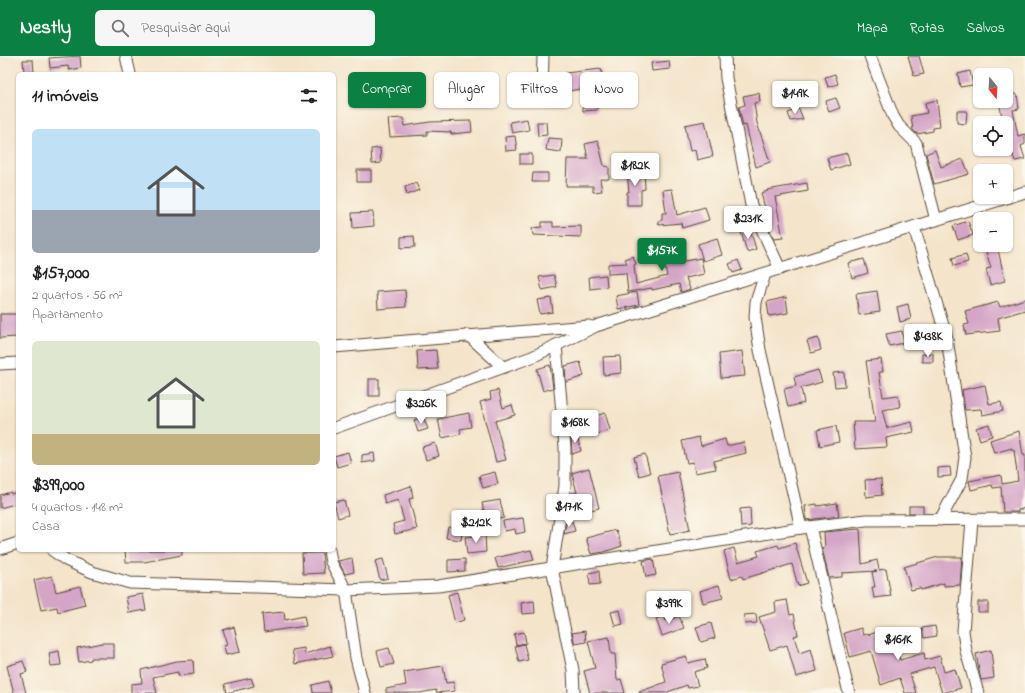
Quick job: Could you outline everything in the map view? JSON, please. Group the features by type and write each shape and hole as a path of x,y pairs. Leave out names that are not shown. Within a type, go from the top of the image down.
{"street":[{"path":"126,56 130,72"},
{"path":"543,56 543,72"},
{"path":"725,56 726,78 752,205 780,269"},
{"path":"870,56 898,126 916,143 936,220"},
{"path":"336,427 532,357 596,326 1025,192"},
{"path":"914,226 947,339 965,457 962,479 940,520"},
{"path":"765,274 756,302 755,317 760,350 849,693"},
{"path":"336,347 468,335 596,326"},
{"path":"468,335 503,367"},
{"path":"556,345 565,447 565,478 552,568 573,670 574,693"},
{"path":"0,364 16,363"},
{"path":"55,552 66,560 92,572 130,583 346,590 438,586 806,528 866,520 1025,519"},
{"path":"972,520 963,631 966,650 978,693"},
{"path":"0,549 16,544"},
{"path":"329,552 331,562 346,590 356,658 365,693"}],"building":[{"path":"80,56 81,68 69,70 68,66 50,68 49,58"},
{"path":"908,56 919,56 924,74 914,76"},
{"path":"23,60 33,60 34,72 24,72"},
{"path":"669,61 670,69 652,71 651,63"},
{"path":"601,69 601,72 580,72 580,89 572,90 572,72"},
{"path":"970,71 973,85 960,87 958,74"},
{"path":"835,74 838,84 828,87 825,77"},
{"path":"759,93 760,102 754,103 757,123 770,162 756,167 746,125 743,126 739,107 745,105 743,96"},
{"path":"1013,94 1017,94 1019,109 1013,110 1018,136 1025,134 1025,144 1021,146 1025,159 1015,161 1013,155 1013,116 1002,116 1000,108 1013,108"},
{"path":"836,98 840,108 829,112 826,101"},
{"path":"937,100 940,127 933,128 933,131 917,134 913,130 911,116 927,113 925,103"},
{"path":"583,108 597,108 597,110 583,111"},
{"path":"799,109 803,119 791,121 788,113"},
{"path":"957,111 967,111 966,124 957,123"},
{"path":"403,118 404,126 430,122 471,121 472,132 451,134 451,132 427,131 427,135 390,137 388,119"},
{"path":"527,119 529,130 512,133 510,122"},
{"path":"705,121 713,156 697,160 695,150 690,151 685,125"},
{"path":"537,122 546,122 547,135 538,136"},
{"path":"515,136 517,150 506,151 505,137"},
{"path":"548,138 562,139 561,152 546,150"},
{"path":"598,141 604,166 609,167 609,179 600,179 602,191 593,192 593,186 566,186 567,159 588,159 585,144"},
{"path":"380,148 381,163 372,164 371,149"},
{"path":"935,150 941,167 963,159 969,174 934,184 926,154"},
{"path":"847,153 850,164 831,170 827,158"},
{"path":"520,154 532,154 532,164 520,164"},
{"path":"357,170 371,170 371,182 357,182"},
{"path":"644,170 645,189 641,190 641,205 627,205 627,192 629,192 627,172"},
{"path":"533,173 548,173 548,182 532,182"},
{"path":"416,183 419,190 407,195 405,187"},
{"path":"807,183 808,191 775,197 783,238 774,239 762,213 766,212 761,193 768,191 767,190"},
{"path":"672,189 677,215 705,207 709,220 682,228 681,223 659,225 658,221 662,220 662,213 666,213 663,190"},
{"path":"373,212 374,226 353,228 352,213"},
{"path":"968,221 973,235 958,240 953,226"},
{"path":"542,222 553,222 553,227 581,226 581,237 533,235 532,228 542,227"},
{"path":"750,229 756,249 747,252 741,232"},
{"path":"414,236 415,247 401,248 401,237"},
{"path":"717,238 722,255 703,261 698,244"},
{"path":"682,248 685,261 701,258 704,274 686,278 690,289 681,292 679,284 652,290 652,288 628,292 626,273 608,274 608,264 627,263 625,259 633,256 636,264 634,265 636,284 667,276 664,264 668,263 666,251"},
{"path":"986,252 999,252 1005,281 990,285 986,269 991,268"},
{"path":"966,254 968,262 954,266 952,258"},
{"path":"864,259 868,273 852,278 848,263"},
{"path":"738,260 742,270 733,273 729,264"},
{"path":"554,275 557,287 542,290 539,277"},
{"path":"606,275 607,287 590,289 589,277"},
{"path":"405,290 406,307 378,309 377,292"},
{"path":"877,291 880,312 859,315 856,294"},
{"path":"637,292 639,305 618,309 616,296"},
{"path":"786,297 788,313 769,316 767,302"},
{"path":"551,298 553,312 540,314 537,300"},
{"path":"1025,299 1025,310 998,318 1000,331 966,335 964,325 969,324 965,311 998,302 1000,307"},
{"path":"908,304 911,319 900,322 897,307"},
{"path":"0,314 16,314 16,337 0,338"},
{"path":"902,331 904,343 889,346 886,334"},
{"path":"818,338 821,350 811,353 807,341"},
{"path":"436,350 438,369 418,370 417,351"},
{"path":"742,351 745,376 721,378 719,354"},
{"path":"933,353 933,362 922,362 922,354"},
{"path":"620,356 621,373 604,375 603,357"},
{"path":"881,359 883,372 879,372 883,397 898,395 900,407 882,410 887,428 912,422 914,432 886,438 887,447 855,449 853,422 875,422 866,361"},
{"path":"580,362 584,376 566,382 565,366"},
{"path":"550,365 553,388 543,391 537,369"},
{"path":"818,370 822,382 801,388 804,403 788,407 784,389 796,386 794,377"},
{"path":"844,372 845,386 835,387 833,373"},
{"path":"369,379 379,379 379,396 369,396"},
{"path":"985,385 989,404 1001,402 1003,411 982,415 981,409 965,410 962,390"},
{"path":"498,390 503,408 512,405 515,415 495,421 506,460 496,462 480,402 491,399 490,392"},
{"path":"469,413 471,427 460,429 461,434 442,438 438,419"},
{"path":"605,413 610,430 597,434 592,417"},
{"path":"423,417 428,429 418,432 414,420"},
{"path":"989,424 992,436 980,440 976,428"},
{"path":"836,426 839,442 820,446 817,430"},
{"path":"1019,431 1023,455 1025,455 1025,508 1018,510 1018,512 1003,512 1001,487 993,488 992,485 971,490 969,481 1001,475 1002,484 1018,481 1014,450 1012,450 1012,448 994,453 990,440"},
{"path":"576,432 581,451 572,454 571,434"},
{"path":"699,437 701,446 725,439 727,446 744,442 746,453 714,461 716,469 695,473 693,462 687,463 682,441"},
{"path":"435,443 439,456 426,460 422,447"},
{"path":"348,452 351,463 337,467 336,455"},
{"path":"374,453 375,461 362,463 362,455"},
{"path":"645,454 650,473 639,476 634,457"},
{"path":"950,467 951,476 938,477 938,468"},
{"path":"589,468 599,508 586,511 583,500 570,502 571,493 577,493 572,473"},
{"path":"495,472 498,484 483,488 479,476"},
{"path":"678,472 690,530 670,534 658,476"},
{"path":"881,479 882,495 866,497 865,480"},
{"path":"411,486 413,498 409,499 417,529 395,534 393,524 404,521 398,500 385,504 383,495"},
{"path":"11,492 11,494 16,493 16,504 0,508 0,495"},
{"path":"344,500 348,515 338,518 336,502"},
{"path":"500,500 504,518 486,521 482,503"},
{"path":"837,503 839,516 806,520 805,506"},
{"path":"909,506 923,506 923,513 909,513"},
{"path":"750,508 751,526 741,527 740,509"},
{"path":"523,518 525,532 516,534 515,529 505,531 503,521"},
{"path":"572,521 575,531 564,534 566,523"},
{"path":"448,527 463,529 461,540 446,538"},
{"path":"860,529 862,564 877,560 879,570 886,569 891,596 874,598 872,587 875,587 872,572 877,571 842,573 842,577 829,578 822,548 825,548 824,532"},
{"path":"616,530 622,546 604,552 591,554 586,538"},
{"path":"485,535 486,552 467,554 465,537"},
{"path":"795,543 807,583 798,586 792,564 743,579 742,576 731,579 724,551 734,548 738,562 759,556 757,551 778,545 779,548"},
{"path":"531,550 534,560 498,568 495,558"},
{"path":"125,552 182,552 182,555 144,562 126,562"},
{"path":"302,553 322,553 324,573 303,574"},
{"path":"938,557 962,557 960,585 944,586 944,583 921,590 920,588 911,590 904,567"},
{"path":"352,558 354,572 345,574 338,561"},
{"path":"383,559 388,578 380,580 375,561"},
{"path":"465,559 465,571 448,572 448,560"},
{"path":"653,559 656,575 646,577 643,561"},
{"path":"599,571 600,584 590,585 589,573"},
{"path":"52,576 56,592 80,586 85,605 58,612 57,607 41,610 34,580"},
{"path":"719,585 723,598 703,603 700,591"},
{"path":"457,592 464,620 455,623 448,595"},
{"path":"143,594 146,610 129,613 126,597"},
{"path":"787,600 790,615 794,614 798,635 794,636 799,653 811,649 817,671 796,677 787,645 770,650 759,617 776,612 775,602"},
{"path":"534,601 535,613 522,614 521,603"},
{"path":"978,602 988,602 988,612 978,612"},
{"path":"620,610 623,624 615,626 611,612"},
{"path":"284,612 285,620 304,616 306,626 264,632 262,614"},
{"path":"756,614 757,623 745,624 744,615"},
{"path":"664,616 666,621 679,616 684,628 662,636 656,619"},
{"path":"711,623 715,638 701,642 696,627"},
{"path":"935,626 937,636 924,638 922,628"},
{"path":"234,627 240,652 226,655 224,646 227,645 223,630"},
{"path":"861,628 863,635 868,635 889,628 900,660 924,653 925,660 940,656 944,672 955,669 961,688 942,693 934,667 910,674 916,693 905,693 900,678 881,685 871,651 850,657 844,633"},
{"path":"585,631 586,642 575,644 572,633"},
{"path":"524,632 526,643 516,645 514,634"},
{"path":"609,637 611,654 615,654 617,680 621,679 625,693 590,693 584,671 595,668 588,641"},
{"path":"102,643 114,643 114,658 91,658 91,660 79,662 77,648"},
{"path":"524,644 528,660 519,662 515,646"},
{"path":"330,646 333,656 295,664 292,650 304,648 305,654"},
{"path":"389,648 394,664 381,667 377,651"},
{"path":"991,650 994,678 981,680 976,654"},
{"path":"59,651 61,665 51,666 49,653"},
{"path":"686,656 688,663 705,659 707,668 694,672 698,686 688,688 687,685 665,693 639,693 666,682 661,663"},
{"path":"193,660 194,674 178,676 178,672 153,677 157,693 131,693 131,684 142,683 141,670 177,661"},
{"path":"23,661 27,672 21,674 26,693 14,693 7,666"},
{"path":"443,666 446,683 453,682 455,691 437,693 436,690 419,693 386,693 386,689 406,685 404,672"},
{"path":"251,678 254,686 227,693 225,684"},
{"path":"328,681 331,693 313,693 312,685"}]}
